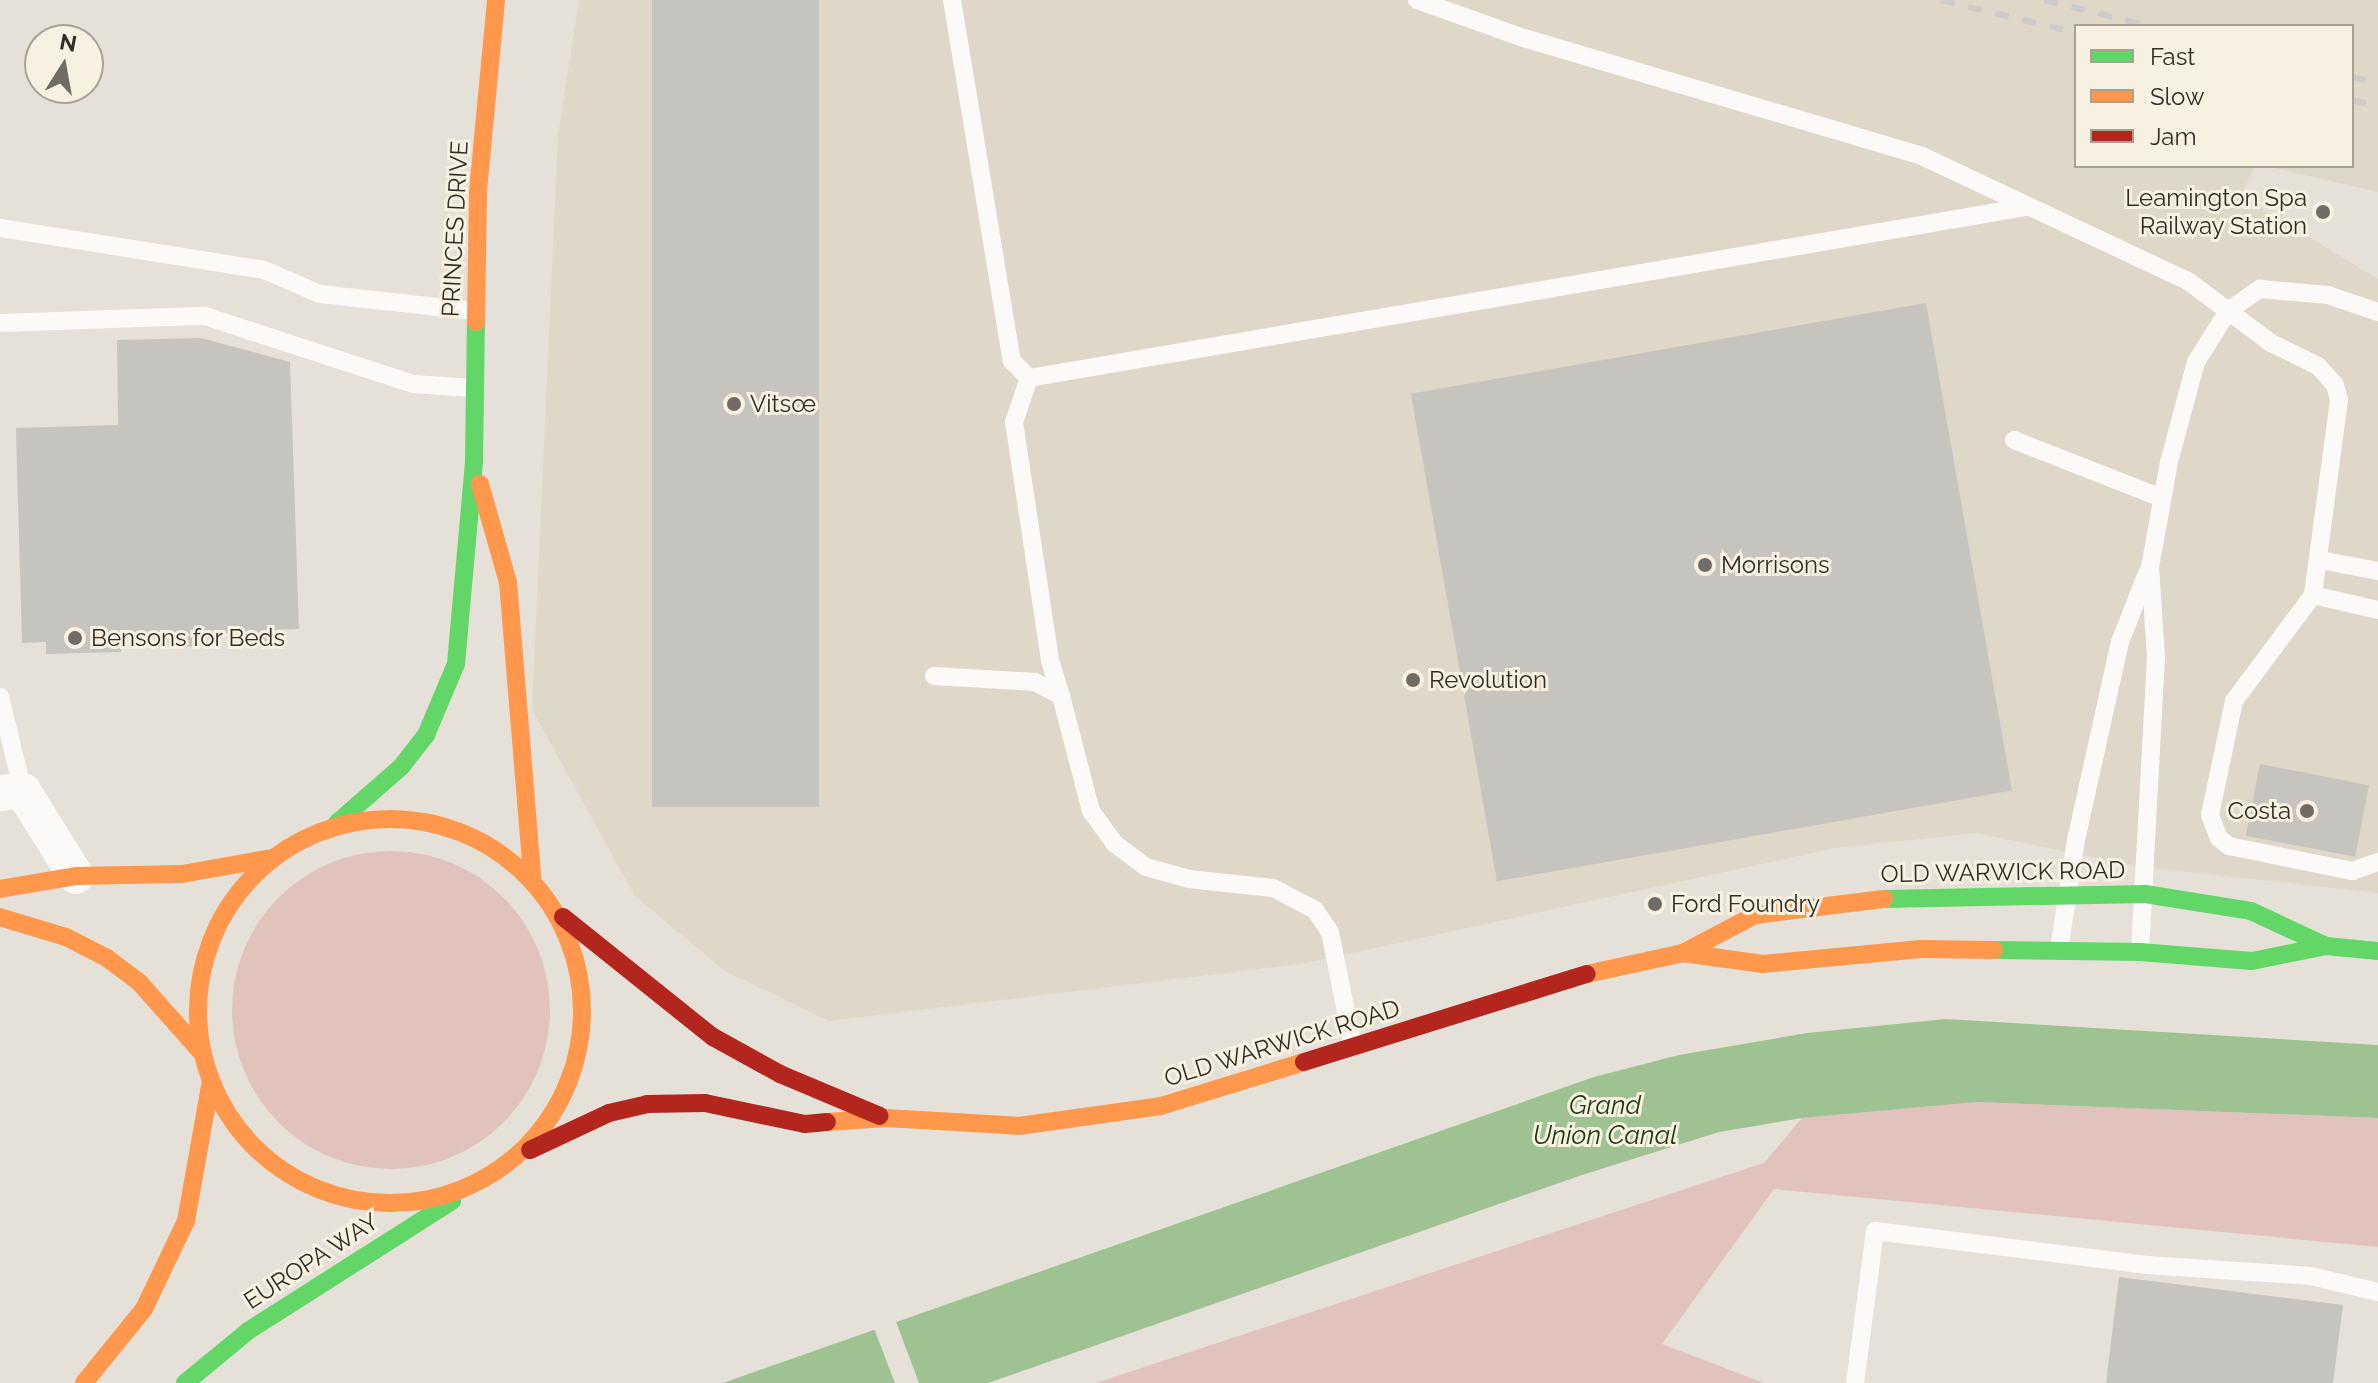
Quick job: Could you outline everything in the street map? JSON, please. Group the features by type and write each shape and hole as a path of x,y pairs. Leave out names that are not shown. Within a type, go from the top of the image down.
{"main road":[{"name":"PRINCES DRIVE","path":"272,858 337,823 401,767 439,711 456,664 474,461 472,388 478,191 496,0"},
{"name":"PRINCES DRIVE","path":"474,461 508,582 519,664 520,770 532,876"},
{"path":"337,823 427,828 482,844 532,876 563,917 578,989 577,1030 555,1108 530,1150"},
{"path":"0,889 76,876 182,874 272,858"},
{"path":"272,858 228,902 212,934 198,997 203,1054 211,1081 248,1139 298,1179 367,1200 471,1190"},
{"name":"OLD WARWICK ROAD","path":"530,1150 609,1113 647,1104 705,1103 805,1124 886,1118 1019,1126 1097,1118 1234,1087 1584,975 1683,953 1755,915 1842,901 2068,892 2145,894 2251,911 2326,946"},
{"path":"0,917 66,937 107,958 139,982 203,1054"},
{"name":"OLD WARWICK ROAD","path":"563,917 713,1037 780,1074 886,1118"},
{"name":"OLD WARWICK ROAD","path":"1683,953 1763,964 1908,949 2140,952 2252,961 2326,946 2378,951"},
{"path":"84,1383 144,1309 186,1221 211,1081"},
{"name":"EUROPA WAY","path":"185,1383 248,1331 530,1150"}],"street":[{"path":"12,792 76,876"}],"lane":[{"path":"952,0 1012,361 1029,378"},
{"path":"1417,0 1524,38 1922,156 2177,275 2271,343 2318,366 2335,385 2339,400 2313,595 2234,701 2210,815 2219,838 2229,846 2352,871 2378,862"},
{"path":"1029,378 2026,207"},
{"path":"0,228 264,270 320,294 475,311"},
{"path":"2059,950 2068,892 2120,642 2150,567 2162,498 2196,362 2228,311 2260,289 2291,288 2378,312"},
{"path":"0,323 205,316 413,384 472,388"},
{"path":"1029,378 1014,422 1050,660 1091,811 1125,853 1146,867 1189,879 1273,888 1301,899 1321,917 1333,943 1353,1047"},
{"path":"2014,440 2162,498"},
{"path":"2320,560 2378,571"},
{"path":"2140,952 2156,657 2150,567"},
{"path":"2313,595 2378,610"},
{"path":"934,676 1035,682 1061,696"},
{"path":"0,697 12,792"},
{"path":"1855,1383 1875,1231 2147,1265 2311,1276 2378,1292"}],"shaded area":[{"path":"579,0 2378,0 2378,192 2275,168 2354,168 2354,24 2074,24 2074,168 2254,168 2241,196 2378,279 2378,893 2134,866 1976,833 1835,848 1306,963 829,1021 725,971 635,896 532,710 558,136"},
{"path":"391,851 422,854 452,863 492,887 514,909 538,949 547,979 550,1010 547,1041 538,1071 514,1111 492,1133 452,1157 422,1166 391,1169 360,1166 330,1157 290,1133 268,1111 244,1071 235,1041 232,1010 235,979 244,949 268,909 290,887 330,863 360,854"},
{"path":"1977,1102 2378,1118 2378,1247 1774,1189 1662,1344 1764,1383 1096,1383 1764,1163 1802,1118"}],"water":[{"name":"Grand Union Canal","path":"1946,1019 2378,1045 2378,1118 1977,1102 1802,1118 1719,1132 1582,1175 988,1383 723,1383 1594,1077 1679,1055 1807,1033"}],"pier":[{"path":"895,1319 919,1383 895,1383 873,1326"}],"building":[{"name":"Vitsœ","path":"652,0 819,0 819,807 652,807"},
{"name":"Morrisons","path":"1926,303 2012,790 1497,881 1411,394"},
{"path":"201,338 290,362 299,629 269,630 269,642 229,643 229,633 205,634 205,646 165,647 164,637 121,639 121,652 46,654 46,642 22,643 16,428 118,425 117,340"},
{"name":"Costa","path":"2260,764 2369,785 2355,857 2246,836"},
{"path":"2119,1277 2343,1305 2333,1383 2106,1383"}],"railway":[{"path":"1941,0 2074,33"},
{"path":"2044,0 2141,24"},
{"path":"2354,77 2378,83"},
{"path":"2354,100 2378,106"}],"traffic: fast":[{"path":"337,823 401,767 426,735 456,664 474,461 476,322"},
{"path":"1884,899 2145,894 2251,911 2326,946"},
{"path":"1994,950 2140,952 2252,961 2326,946 2378,951"},
{"path":"185,1383 248,1331 452,1201"}],"traffic: slow":[{"path":"476,322 478,191 496,0"},
{"path":"480,484 508,582 532,876"},
{"path":"390,819 427,823 463,834 496,852 526,875 549,905 567,938 578,974 582,1011 578,1048 567,1084 549,1117 526,1147 496,1170 463,1188 427,1199 390,1203 353,1199 317,1188 284,1170 254,1147 231,1117 213,1084 202,1048 198,1011 202,974 213,938 231,905 254,875 284,852 317,834 353,823 390,819"},
{"path":"0,889 76,876 182,874 272,858"},
{"path":"1587,974 1683,953 1755,915 1884,899"},
{"path":"0,917 66,937 107,958 139,982 203,1054"},
{"path":"1683,953 1763,964 1921,949 1994,950"},
{"path":"827,1122 886,1118 1019,1126 1161,1106 1304,1062"},
{"path":"84,1383 144,1309 186,1221 211,1081"}],"traffic: jam":[{"path":"563,917 713,1037 780,1074 880,1116"},
{"path":"1304,1062 1587,974"},
{"path":"530,1150 609,1113 647,1104 705,1103 805,1124 827,1122"}],"place":[{"name":"Leamington Spa Railway Station","path":"2323,212"},
{"name":"Vitsœ","path":"734,404"},
{"name":"Morrisons","path":"1705,565"},
{"name":"Bensons for Beds","path":"75,638"},
{"name":"Revolution","path":"1413,680"},
{"name":"Costa","path":"2307,811"},
{"name":"Ford Foundry","path":"1655,904"}]}
